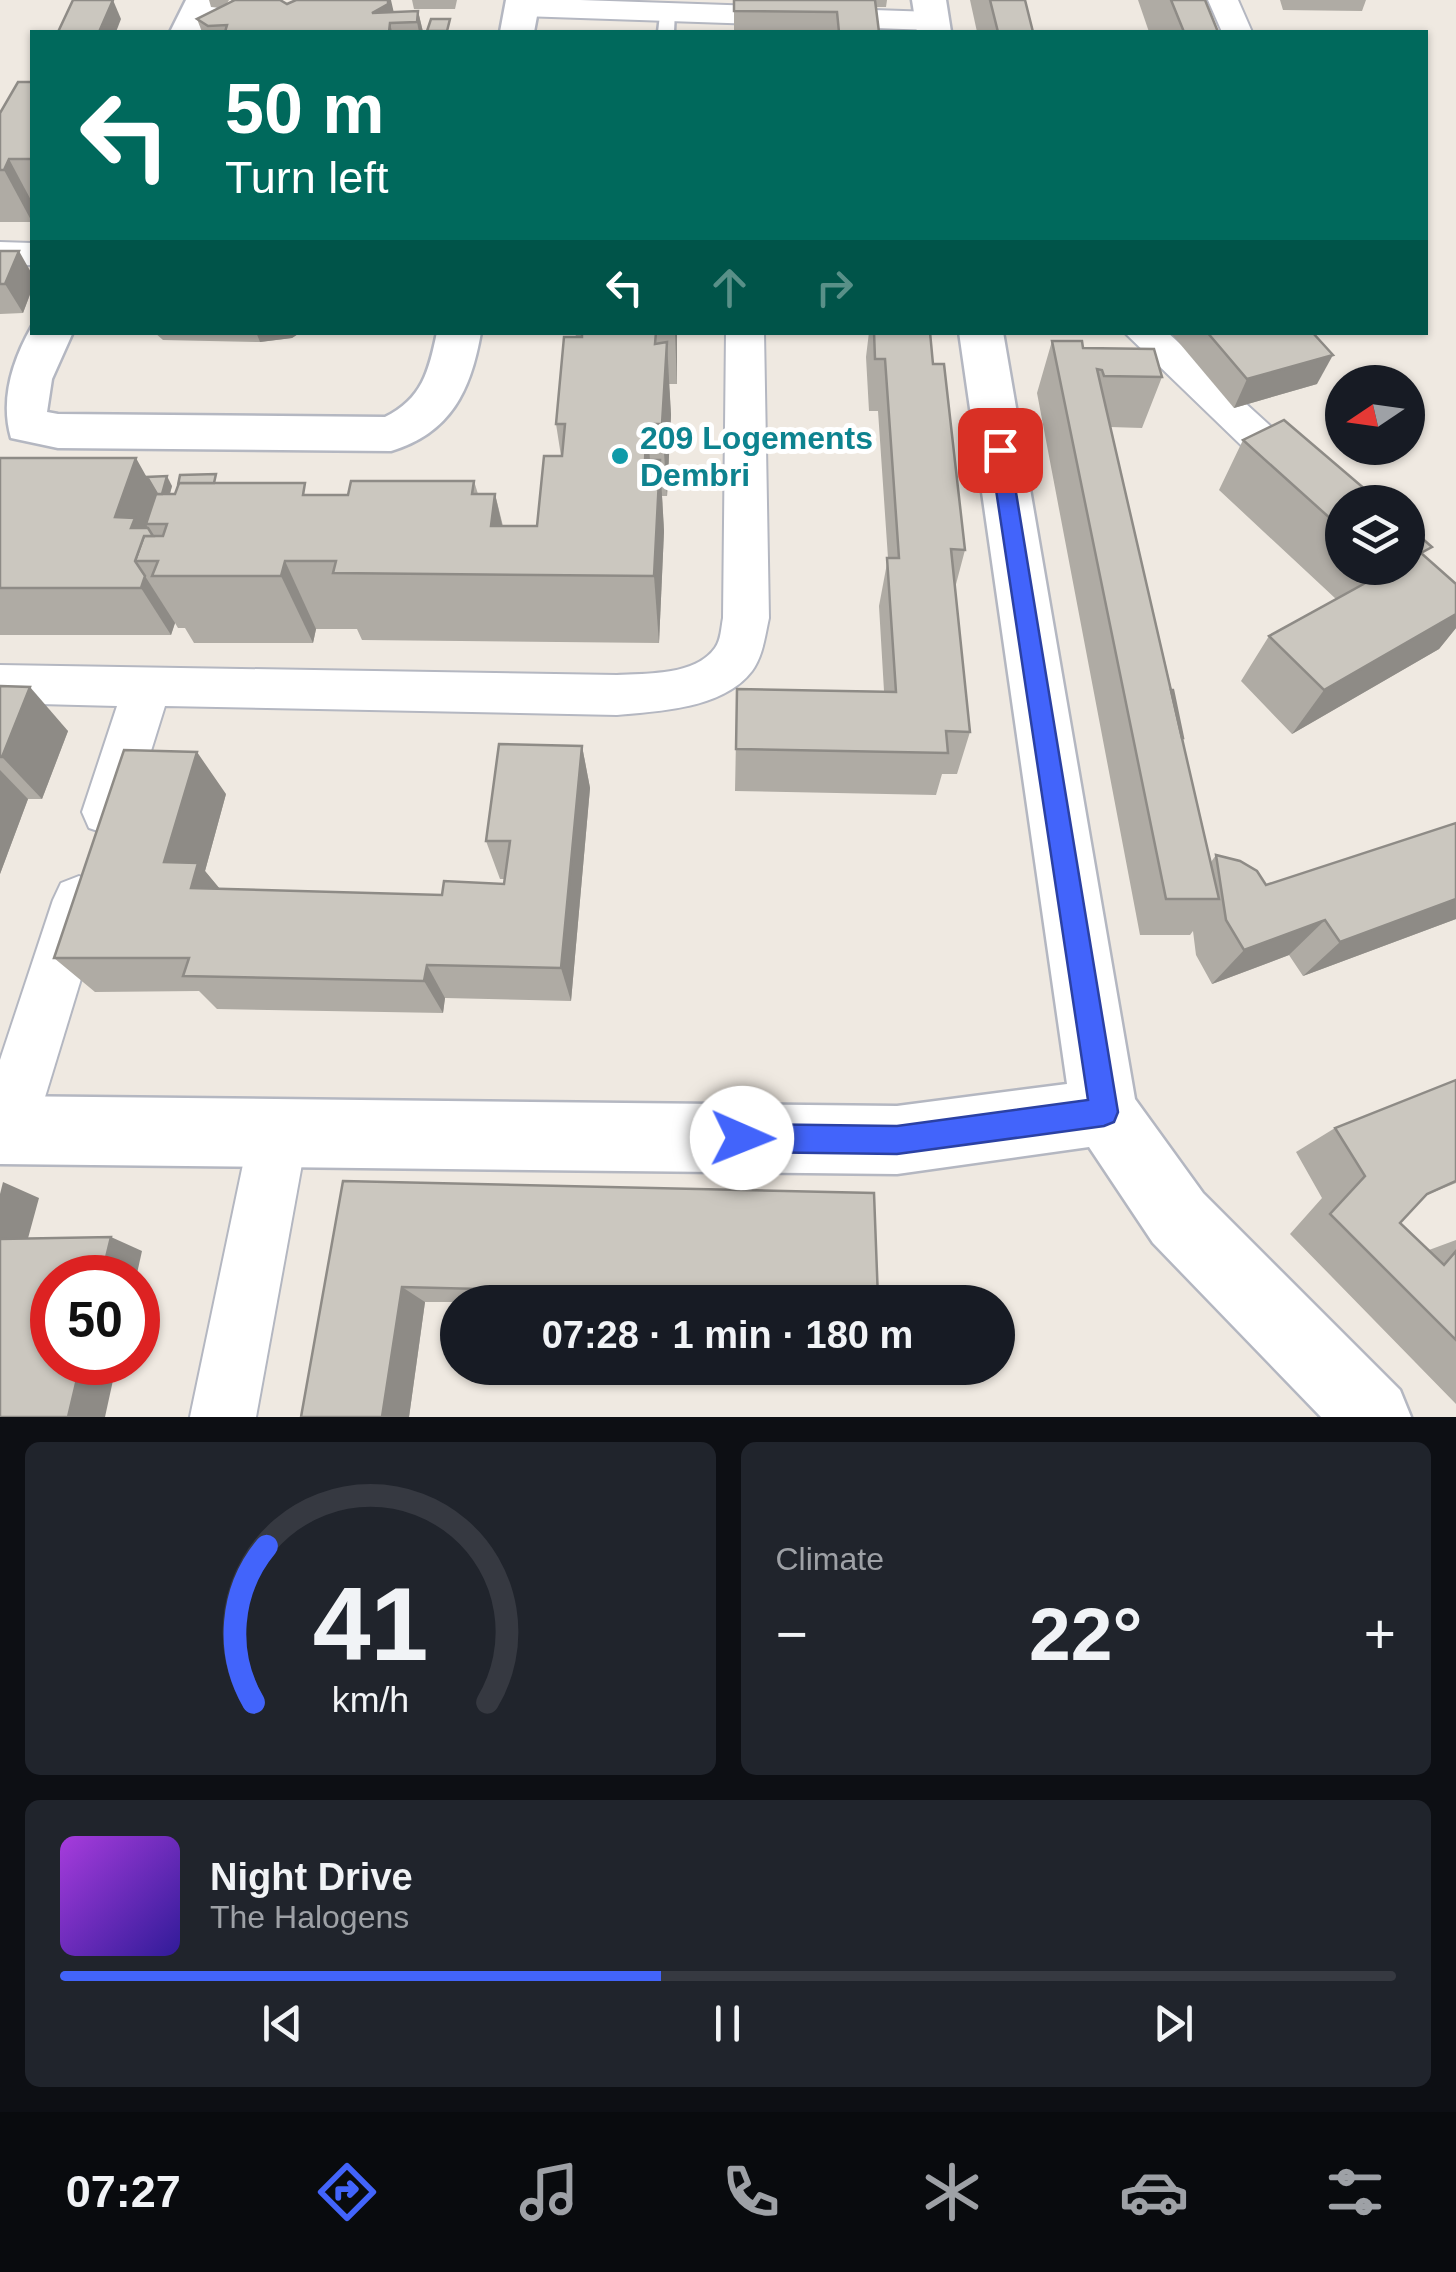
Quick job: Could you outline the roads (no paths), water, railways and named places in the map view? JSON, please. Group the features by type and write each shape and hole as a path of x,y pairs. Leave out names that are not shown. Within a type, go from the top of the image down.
{"main road":[{"path":"189,30 203,0"},
{"path":"49,335 24,393 22,414 28,426 58,432 390,434 415,424 436,406 451,377 458,335"},
{"path":"981,335 1104,1112 1178,1218 1373,1417"},
{"path":"3,1130 897,1140 1104,1112"}],"street":[{"path":"1223,0 1236,30"},
{"path":"521,13 666,21 715,6 932,18"},
{"path":"0,254 30,254"},
{"path":"0,684 617,695 666,692 711,676 737,655 746,618 745,335"},
{"path":"1147,335 1325,501"},
{"path":"3,1130 146,687"},
{"path":"223,1417 280,1131"}],"place":[{"name":"209 Logements Dembri","path":"620,456"}]}
